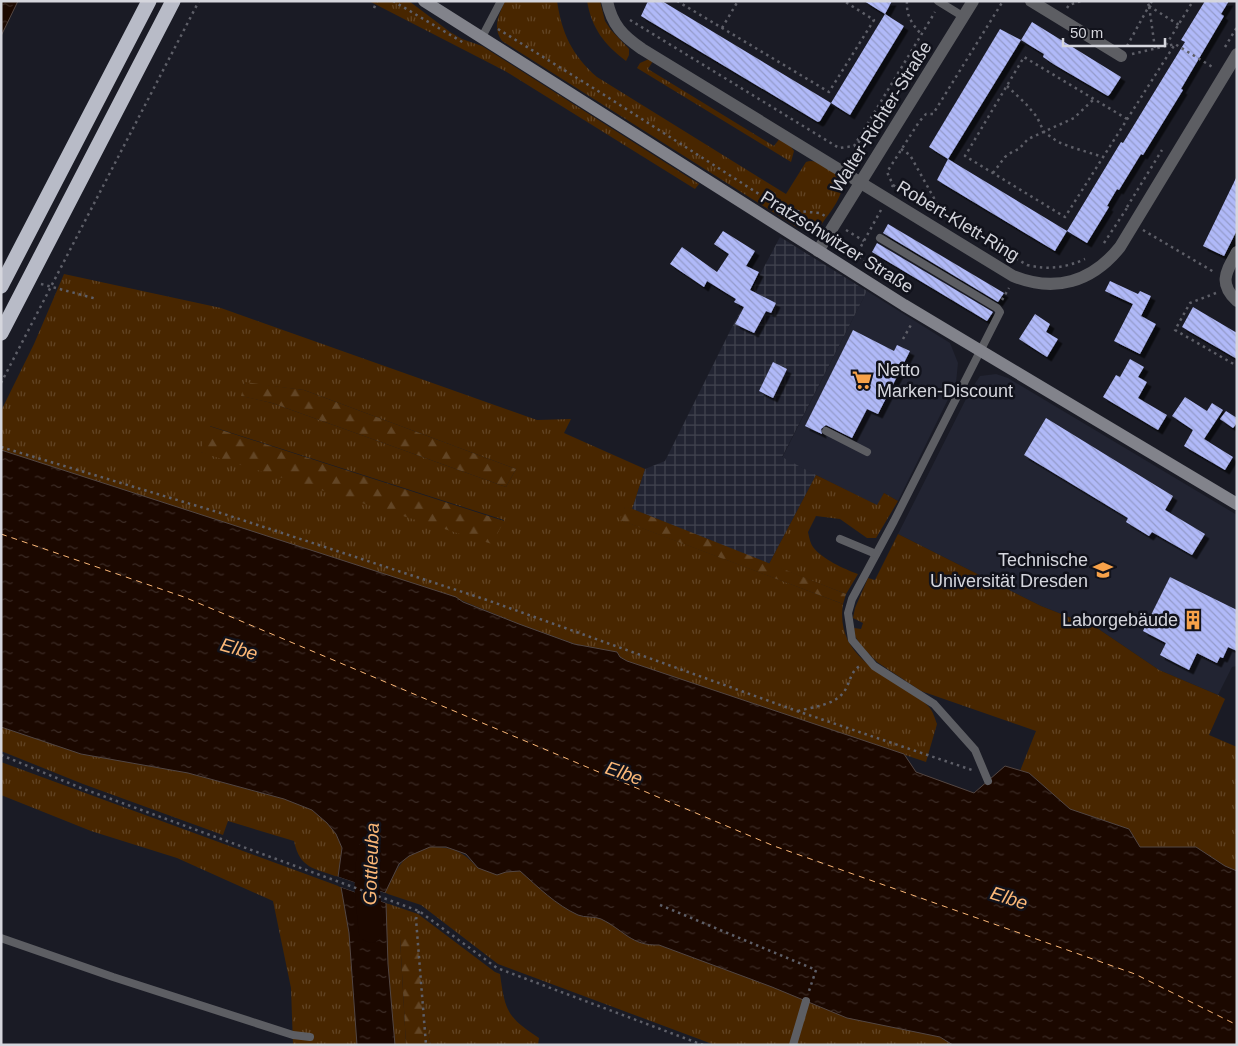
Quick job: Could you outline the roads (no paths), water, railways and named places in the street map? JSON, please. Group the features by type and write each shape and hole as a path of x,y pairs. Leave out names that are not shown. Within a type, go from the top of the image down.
{"highway":[{"path":"1,286 149,1"},
{"path":"1,333 173,1"}],"street":[{"name":"Pratzschwitzer Straße","path":"424,1 979,351 1237,504"},
{"name":"Robert-Klett-Ring","path":"606,1 613,20 623,36 636,45 1016,277 1026,281 1056,284 1088,276 1110,260 1127,224 1237,54"},
{"name":"Walter-Richter-Straße","path":"818,251 974,1"},
{"path":"1031,1 1121,56"},
{"path":"1237,252 1228,270 1226,284 1228,293 1237,301"}],"lane":[{"path":"482,38 501,1"},
{"path":"939,2 964,17"},
{"path":"880,238 997,308 1000,312 894,521 852,599 848,613 852,640 874,666 934,704 975,750 986,778"},
{"path":"826,431 867,452"},
{"path":"840,539 876,554"},
{"path":"1,938 113,977 293,1035 310,1037"},
{"path":"793,1045 806,1001"}],"water":[{"path":"1,1 18,1 1,36"},
{"name":"Elbe","path":"1,450 456,597 463,602 574,644 617,652 620,657 627,661 904,754 916,772 974,793 1005,766 1029,773 1070,809 1129,829 1140,847 1196,847 1225,866 1237,871 1237,1045 953,1045 940,1037 847,1018 772,987 659,945 641,943 601,919 578,915 555,901 520,871 497,875 478,868 466,854 446,847 430,847 409,856 399,864 385,893 338,877 342,848 336,834 312,810 284,799 188,773 81,754 1,727"},
{"path":"341,887 386,903 388,964 395,1045 357,1045 349,933"}],"waterway":[{"name":"Gottleuba","path":"369,853 367,887 371,930"}],"place":[{"name":"Netto Marken-Discount","path":"862,380"},
{"name":"Technische Universität Dresden","path":"1103,570"},
{"name":"Laborgebäude","path":"1193,620"}]}
